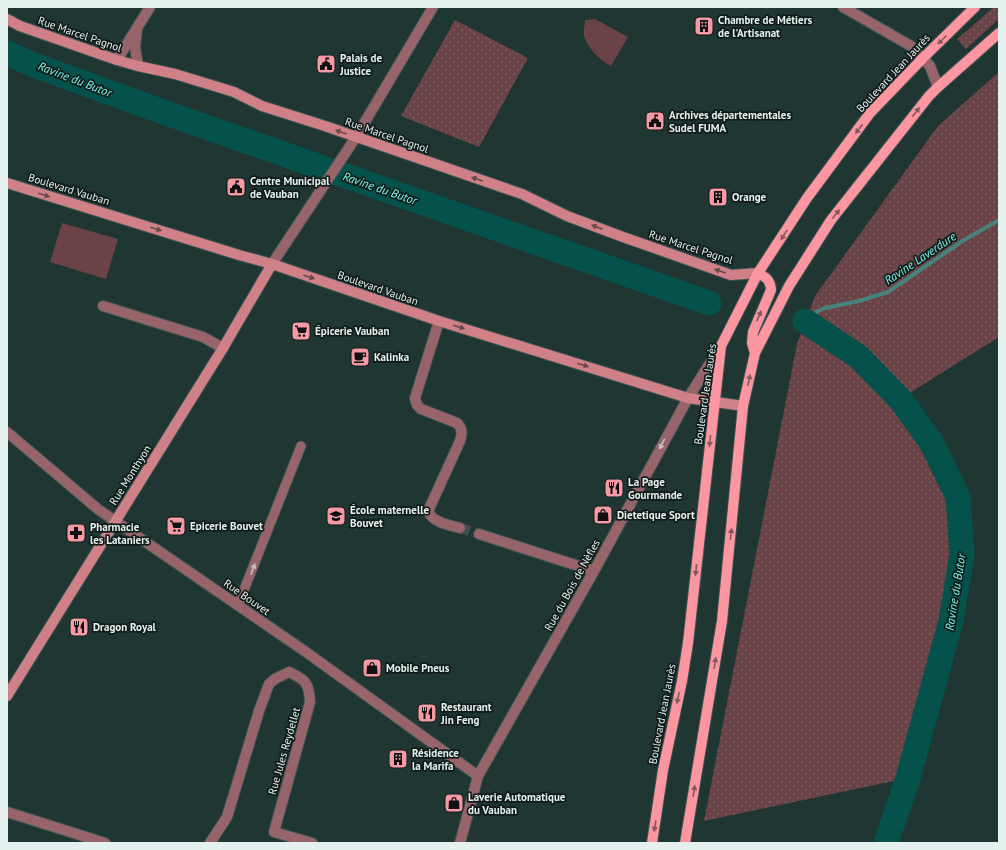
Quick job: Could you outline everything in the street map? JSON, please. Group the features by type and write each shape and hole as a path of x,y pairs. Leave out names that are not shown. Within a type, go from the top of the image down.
{"main road":[{"name":"Boulevard Jean Jaurès","path":"652,843 663,770 682,681 688,643 721,346 758,273 807,198 870,113 922,58 976,7"},
{"name":"Rue Marcel Pagnol","path":"7,19 20,26 117,60 175,74 234,92 262,106 522,194 567,216 622,237 731,274 758,273"},
{"path":"685,843 722,622 743,406 755,353 785,294 831,220 929,96 999,33"},
{"name":"Boulevard Vauban","path":"7,183 272,264 439,321 688,398 743,406"},
{"name":"Rue Monthyon","path":"7,696 223,348 272,264"},
{"path":"755,353 752,343 753,332 771,290 770,283 766,278 758,273"}],"street":[{"path":"117,60 150,7"},
{"path":"272,264 350,147 433,7"},
{"path":"843,7 911,46 930,66 938,87"},
{"path":"138,28 135,47 138,66"},
{"path":"103,306 203,338 223,348"},
{"path":"439,321 415,398 417,405 421,409 457,423 461,427 462,433 460,441 429,509 431,517 436,521 460,528"},
{"name":"Rue du Bois de Nèfles","path":"460,843 478,776 594,571 688,398 721,346"},
{"name":"Rue Bouvet","path":"7,432 99,510 306,652 478,776"},
{"path":"238,605 301,446"},
{"path":"479,534 594,571"},
{"name":"Rue Jules Reydellet","path":"210,843 226,817 259,711 269,684 275,679 289,672 302,678 310,690 310,702 274,832 312,843"},
{"path":"7,812 105,843"}],"shaded area":[{"path":"994,7 999,7 999,19 966,49 957,39"},
{"path":"595,19 628,37 611,66 594,53 584,36 585,20"},
{"path":"455,20 528,58 479,147 401,116"},
{"path":"999,72 999,337 900,399 931,442 958,497 962,554 951,621 908,778 704,821 797,344 815,296 938,126"},
{"path":"62,223 118,239 106,279 50,262"}],"waterway":[{"name":"Ravine du Butor","path":"7,53 31,64 166,113 709,303"},
{"name":"Ravine Laverdure","path":"805,321 818,311 825,308 859,301 888,292 964,240 999,220"},
{"name":"Ravine du Butor","path":"805,321 859,357 900,399 931,442 958,497 962,554 951,621 908,778 886,843"}],"tunnel":[{"path":"460,528 479,534"}],"place":[{"name":"Chambre de Métiers de l'Artisanat","path":"704,26"},
{"name":"Palais de Justice","path":"326,64"},
{"name":"Archives départementales Sudel FUMA","path":"655,121"},
{"name":"Centre Municipal de Vauban","path":"236,187"},
{"name":"Orange","path":"718,197"},
{"name":"Épicerie Vauban","path":"301,331"},
{"name":"Kalinka","path":"360,357"},
{"name":"La Page Gourmande","path":"614,488"},
{"name":"Dietetique Sport","path":"603,515"},
{"name":"École maternelle Bouvet","path":"336,516"},
{"name":"Epicerie Bouvet","path":"176,526"},
{"name":"Pharmacie les Lataniers","path":"76,533"},
{"name":"Dragon Royal","path":"79,627"},
{"name":"Mobile Pneus","path":"372,668"},
{"name":"Restaurant Jin Feng","path":"427,713"},
{"name":"Résidence la Marifa","path":"398,759"},
{"name":"Laverie Automatique du Vauban","path":"454,803"}]}
